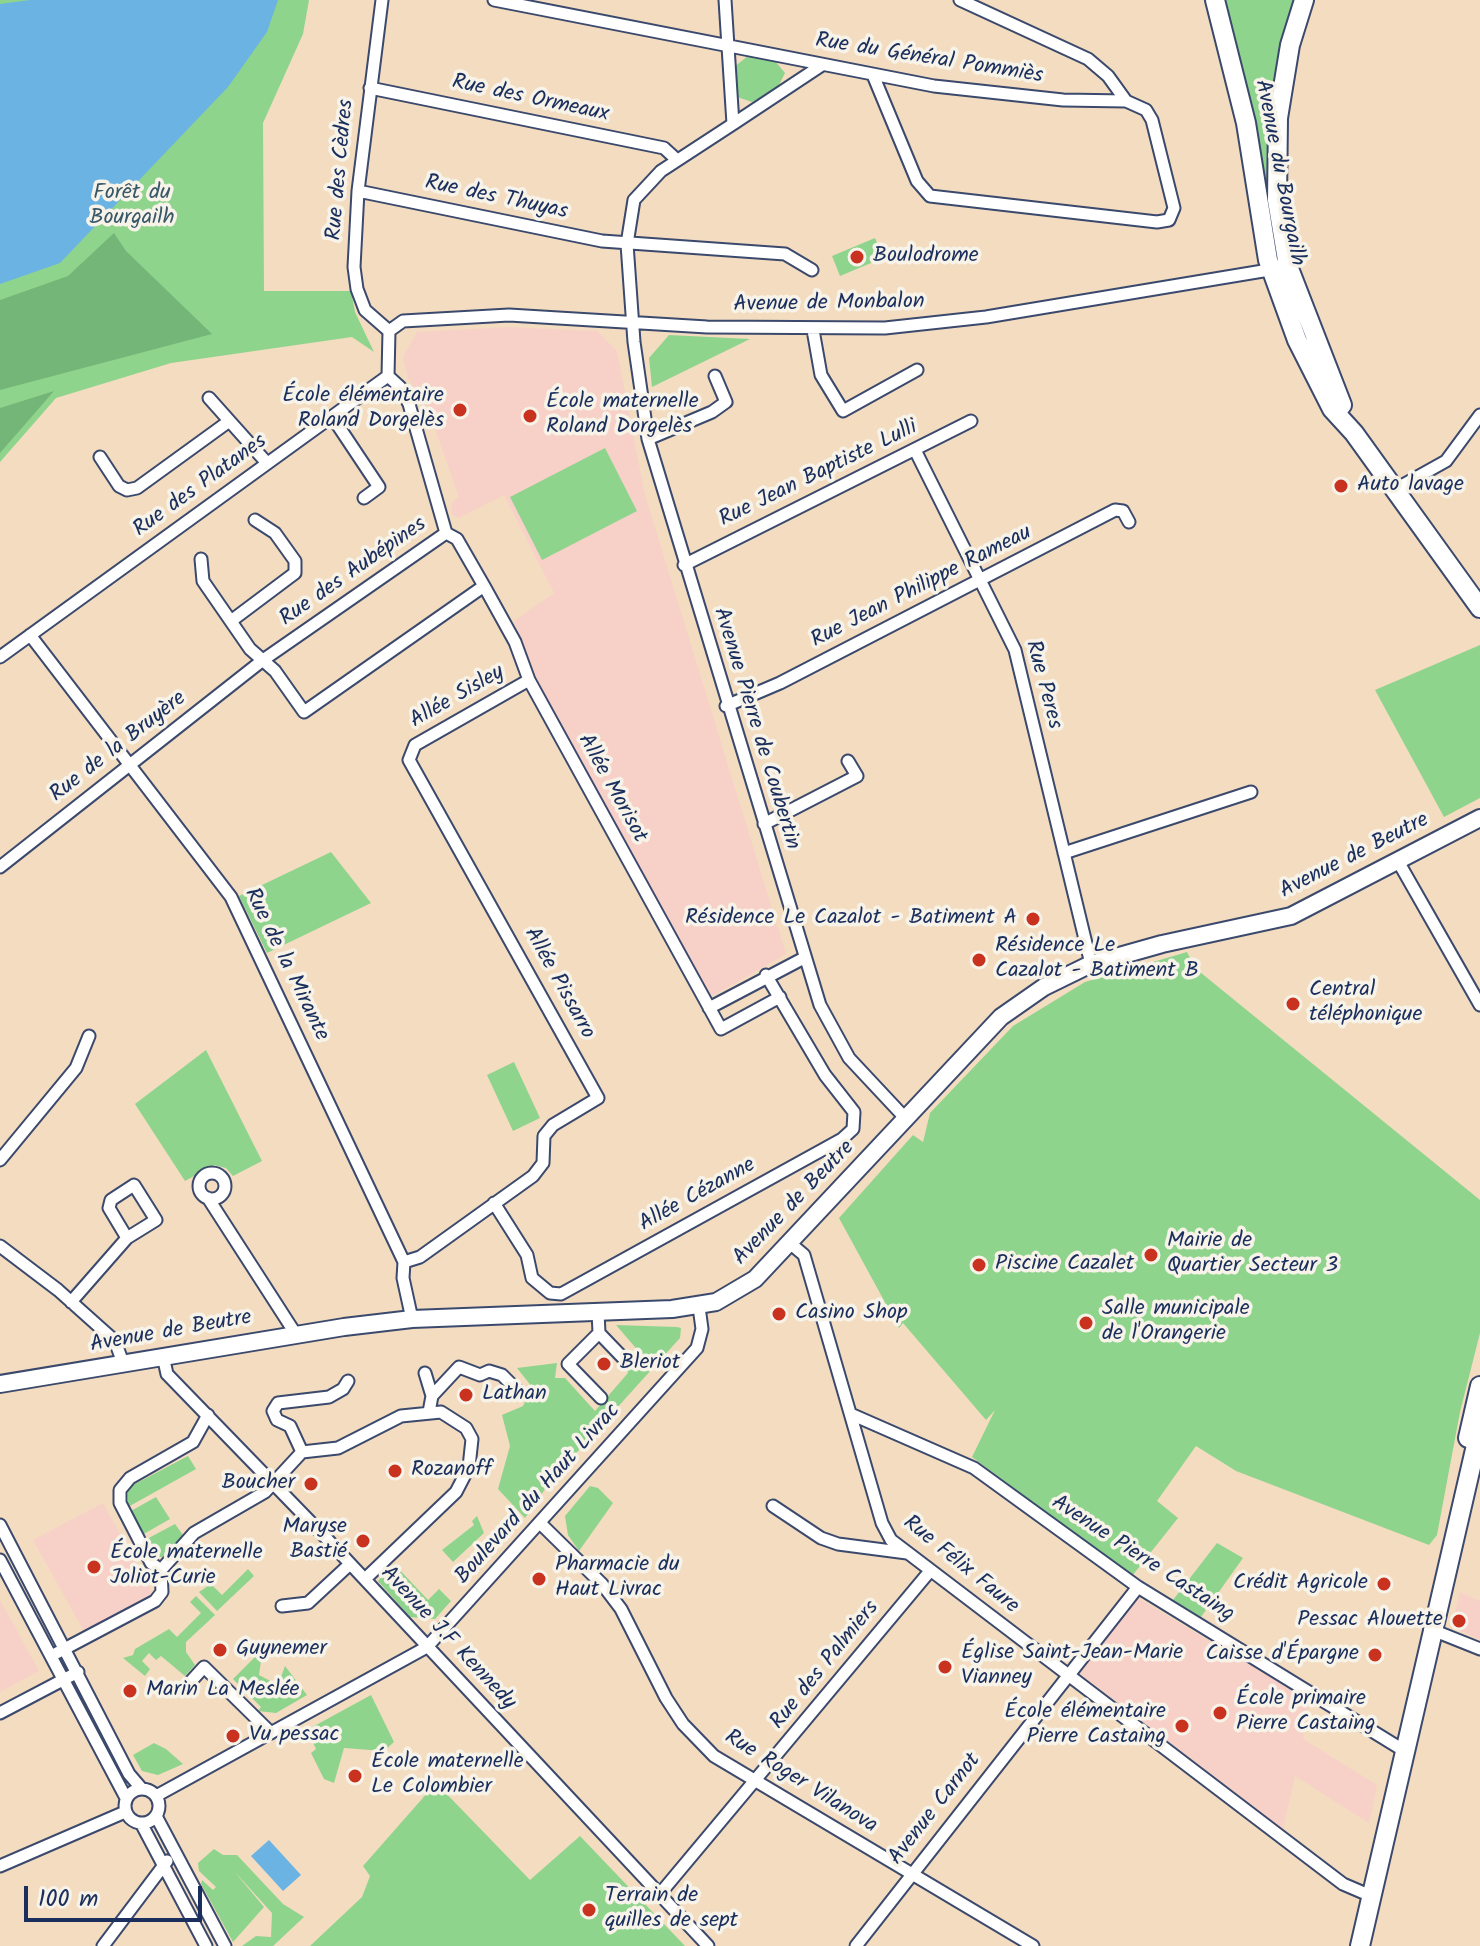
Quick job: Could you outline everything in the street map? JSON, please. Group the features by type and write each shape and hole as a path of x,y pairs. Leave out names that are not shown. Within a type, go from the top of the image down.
{"main road":[{"name":"Avenue du Bourgailh","path":"1215,0 1279,268 1354,433 1480,608"},
{"name":"Avenue du Bourgailh","path":"1279,268 1274,165 1278,118 1290,45 1304,0"},
{"path":"1360,1946 1480,1386"},
{"path":"1429,1629 1480,1428"}],"street":[{"name":"Rue des Cèdres","path":"382,0 358,191 357,289 365,310 389,331"},
{"name":"Rue du Général Pommiès","path":"494,0 873,75 1063,100 1126,101"},
{"path":"725,0 733,124"},
{"path":"873,75 917,181 930,196 1157,222 1169,220 1174,208 1152,120 1146,110 1126,101 1108,76 1088,59 960,0"},
{"name":"Avenue Pierre de Coubertin","path":"822,65 677,160 634,200 627,244 632,321 648,439 726,706 826,1022 849,1058 907,1120"},
{"name":"Rue des Ormeaux","path":"370,88 664,148 677,160"},
{"name":"Rue des Thuyas","path":"358,191 627,244 785,254 812,270"},
{"name":"Avenue de Monbalon","path":"389,331 403,321 509,315 813,330 885,328 986,317 1279,268"},
{"path":"813,330 821,375 843,411 917,370"},
{"path":"388,376 389,331"},
{"name":"Rue des Platanes","path":"0,657 388,376"},
{"name":"Rue des Aubépines","path":"263,660 446,533 409,404 400,387 388,376"},
{"path":"648,439 712,412 726,402 715,376"},
{"path":"209,398 267,463"},
{"path":"1394,490 1446,461 1480,415"},
{"path":"333,418 379,487 364,498"},
{"name":"Rue Jean Baptiste Lulli","path":"684,565 971,421"},
{"path":"100,457 119,486 127,490 137,488 228,422"},
{"name":"Rue Peres","path":"915,450 1015,650 1091,964"},
{"name":"Rue Jean Philippe Rameau","path":"726,706 780,683 1115,510 1123,511 1129,522"},
{"path":"231,621 295,573 295,561 275,533 255,520"},
{"name":"Allée Morisot","path":"446,533 457,539 484,586 515,642 529,680 709,1008"},
{"path":"201,559 203,581 304,712 484,586"},
{"name":"Rue de la Mirante","path":"30,635 132,764 231,897 404,1262 403,1278 412,1319"},
{"name":"Rue de la Bruyère","path":"0,867 263,660"},
{"name":"Allée Sisley","path":"410,753 415,745 529,680"},
{"name":"Allée Pissarro","path":"410,753 418,777 598,1098 553,1125 544,1136 543,1163 533,1176 494,1203"},
{"path":"764,824 857,776 848,761"},
{"path":"1064,853 1251,792"},
{"name":"Avenue de Beutre","path":"0,1384 295,1333 412,1319 699,1307 744,1289 791,1244 1001,1017 1044,987 1091,964 1162,944 1291,916 1399,863 1480,818"},
{"path":"1399,863 1480,1005"},
{"path":"766,975 780,997 721,1029 709,1008 766,975 804,958"},
{"name":"Allée Cézanne","path":"494,1203 527,1255 532,1278 550,1293 561,1294 842,1139 853,1129 854,1112 825,1075 780,997"},
{"path":"0,1160 76,1068 89,1036"},
{"path":"71,1302 127,1238 156,1220 134,1185 111,1200 109,1208 127,1238"},
{"path":"208,1198 295,1333"},
{"path":"404,1262 420,1257 494,1203"},
{"name":"Rue Félix Faure","path":"791,1244 804,1255 882,1523 891,1540 1343,1884 1371,1896"},
{"path":"0,1246 115,1341 123,1363"},
{"name":"Boulevard du Haut Livrac","path":"156,1796 427,1647 697,1348 702,1329 699,1307"},
{"path":"598,1312 599,1333 625,1360"},
{"path":"599,1333 568,1364 601,1398"},
{"name":"Avenue J.F Kennedy","path":"163,1356 167,1374 365,1579 708,1946"},
{"path":"432,1396 459,1367 480,1375 489,1371 502,1375 521,1394"},
{"path":"425,1373 432,1396 429,1412"},
{"path":"302,1452 290,1426 277,1420 273,1411 278,1403 329,1397 343,1389 348,1381"},
{"path":"51,1656 155,1601 162,1592 161,1570 194,1533 265,1492 302,1452 338,1448 388,1421 441,1412 466,1428 472,1439 469,1467 456,1492 365,1579"},
{"path":"161,1570 151,1563 120,1503 120,1490 130,1478 193,1442 208,1415"},
{"name":"Avenue Pierre Castaing","path":"853,1415 974,1468 1138,1587 1403,1750"},
{"path":"773,1506 830,1541 907,1554"},
{"name":"Rue Roger Vilanova","path":"541,1524 602,1584 621,1609 683,1724 714,1756 1033,1946"},
{"path":"0,1525 4,1543 78,1672 129,1774 141,1788 156,1796 159,1806 156,1816 225,1946"},
{"path":"0,1560 126,1798 125,1812 131,1820 141,1823 156,1816"},
{"path":"282,1606 308,1603 350,1564"},
{"name":"Rue des Palmiers","path":"659,1895 757,1782 930,1571"},
{"name":"Avenue Carnot","path":"856,1946 1138,1587"},
{"path":"1429,1629 1480,1649"},
{"path":"183,1690 204,1667 271,1733"},
{"path":"0,1713 78,1672"},
{"path":"126,1798 141,1788"},
{"path":"0,1866 125,1812"},
{"path":"141,1823 206,1946"},
{"path":"103,1946 162,1864 176,1855"}],"shaded area":[{"path":"509,327 597,331 617,351 645,495 786,954 711,997 544,696 514,621 554,593 504,495 459,518 451,514 452,502 459,497 427,406 408,378 403,358 417,332"},
{"name":"École maternelle Joliot-Curie","path":"103,1503 154,1595 85,1633 33,1540"},
{"path":"1460,1592 1480,1601 1480,1640 1452,1627"},
{"name":"École primaire Pierre Castaing","path":"1138,1598 1310,1701 1303,1739 1377,1785 1369,1823 1295,1776 1283,1829 1079,1673"},
{"path":"0,1600 39,1671 0,1692"}],"green space":[{"name":"Forêt du Bourgailh","path":"0,0 309,0 303,34 263,123 264,291 351,291 355,312 374,352 352,337 171,363 56,398 0,462"},
{"path":"1220,0 1297,0 1286,34 1278,245 1271,246"},
{"path":"748,56 775,61 785,73 777,89 752,102 737,97 734,90 734,67"},
{"path":"114,233 126,251 212,334 0,390 0,300 68,276"},
{"name":"Boulodrome","path":"875,238 883,258 840,276 832,256"},
{"path":"669,335 750,339 652,387 649,358"},
{"path":"54,391 0,453 0,408"},
{"path":"605,448 637,511 542,560 510,497"},
{"path":"1480,645 1480,798 1444,817 1375,690"},
{"path":"331,852 371,903 267,953 239,896"},
{"path":"1187,952 1195,968 1480,1200 1480,1333 1460,1412 1437,1535 1429,1545 1236,1471 1196,1446 1157,1501 1178,1518 1132,1576 972,1457 995,1410 986,1420 903,1323 899,1328 839,1218 913,1135 923,1142 930,1113 1013,1026 1085,982"},
{"path":"206,1050 262,1161 233,1176 226,1168 214,1165 185,1181 135,1104"},
{"path":"514,1062 540,1118 513,1131 487,1075"},
{"path":"616,1325 677,1327 681,1328 680,1338 550,1482 525,1518 498,1489 510,1446 502,1415 523,1406 532,1387 517,1368 557,1363 555,1378 565,1378 595,1411 628,1373 627,1367 641,1354"},
{"path":"188,1456 196,1469 128,1507 128,1492 133,1485"},
{"path":"590,1486 598,1488 613,1503 579,1551 568,1535 565,1516"},
{"path":"156,1497 170,1519 142,1535 129,1512"},
{"path":"477,1516 484,1533 453,1562 442,1550 474,1525 472,1521"},
{"path":"175,1524 183,1535 165,1557 154,1557 145,1540"},
{"path":"1217,1543 1243,1558 1201,1617 1173,1600"},
{"path":"394,1564 428,1600 439,1589 451,1601 435,1619 410,1617 378,1581"},
{"path":"248,1569 254,1576 217,1611 199,1592 211,1584 222,1595"},
{"path":"196,1596 215,1615 186,1642 186,1652 195,1665 185,1676 161,1656 156,1660 149,1653 142,1661 150,1669 145,1676 123,1658 133,1655 135,1649 169,1629 177,1637 201,1613 190,1602"},
{"path":"256,1656 261,1661 259,1675 278,1685 285,1666 307,1695 276,1713 258,1711 261,1707 233,1679"},
{"path":"371,1695 394,1742 384,1751 344,1748 334,1783 324,1779 311,1753 316,1749 307,1730"},
{"path":"154,1743 183,1764 158,1775 142,1771 133,1755"},
{"path":"436,1783 530,1880 580,1836 685,1946 310,1946 362,1897 370,1876 363,1866"},
{"path":"214,1849 223,1855 237,1855 283,1904 304,1917 273,1946 242,1946 256,1936 271,1937 272,1913 234,1871 264,1907 233,1942 201,1884 202,1880 213,1890 216,1887 199,1871 198,1863"}],"water":[{"path":"30,0 278,0 267,32 228,87 60,263 0,284 0,4"},
{"path":"269,1840 301,1875 283,1891 251,1856"}],"place":[{"name":"Boulodrome","path":"857,257"},
{"name":"École élémentaire Roland Dorgelès","path":"460,410"},
{"name":"École maternelle Roland Dorgelès","path":"530,416"},
{"name":"Auto lavage","path":"1341,486"},
{"name":"Résidence Le Cazalot - Batiment A","path":"1033,919"},
{"name":"Résidence Le Cazalot - Batiment B","path":"979,960"},
{"name":"Central téléphonique","path":"1293,1004"},
{"name":"Mairie de Quartier Secteur 3","path":"1151,1255"},
{"name":"Piscine Cazalet","path":"979,1265"},
{"name":"Casino Shop","path":"779,1314"},
{"name":"Salle municipale de l'Orangerie","path":"1086,1323"},
{"name":"Bleriot","path":"604,1364"},
{"name":"Lathan","path":"466,1395"},
{"name":"Rozanoff","path":"395,1471"},
{"name":"Boucher","path":"311,1484"},
{"name":"Maryse Bastié","path":"363,1541"},
{"name":"École maternelle Joliot-Curie","path":"94,1567"},
{"name":"Pharmacie du Haut Livrac","path":"539,1579"},
{"name":"Crédit Agricole","path":"1384,1584"},
{"name":"Pessac Alouette","path":"1459,1621"},
{"name":"Guynemer","path":"220,1650"},
{"name":"Caisse d'Épargne","path":"1375,1655"},
{"name":"Église Saint-Jean-Marie Vianney","path":"945,1667"},
{"name":"Marin La Meslée","path":"130,1691"},
{"name":"École primaire Pierre Castaing","path":"1220,1713"},
{"name":"École élémentaire Pierre Castaing","path":"1182,1726"},
{"name":"Vu pessac","path":"233,1736"},
{"name":"École maternelle Le Colombier","path":"355,1776"},
{"name":"Terrain de quilles de sept","path":"589,1910"}]}
